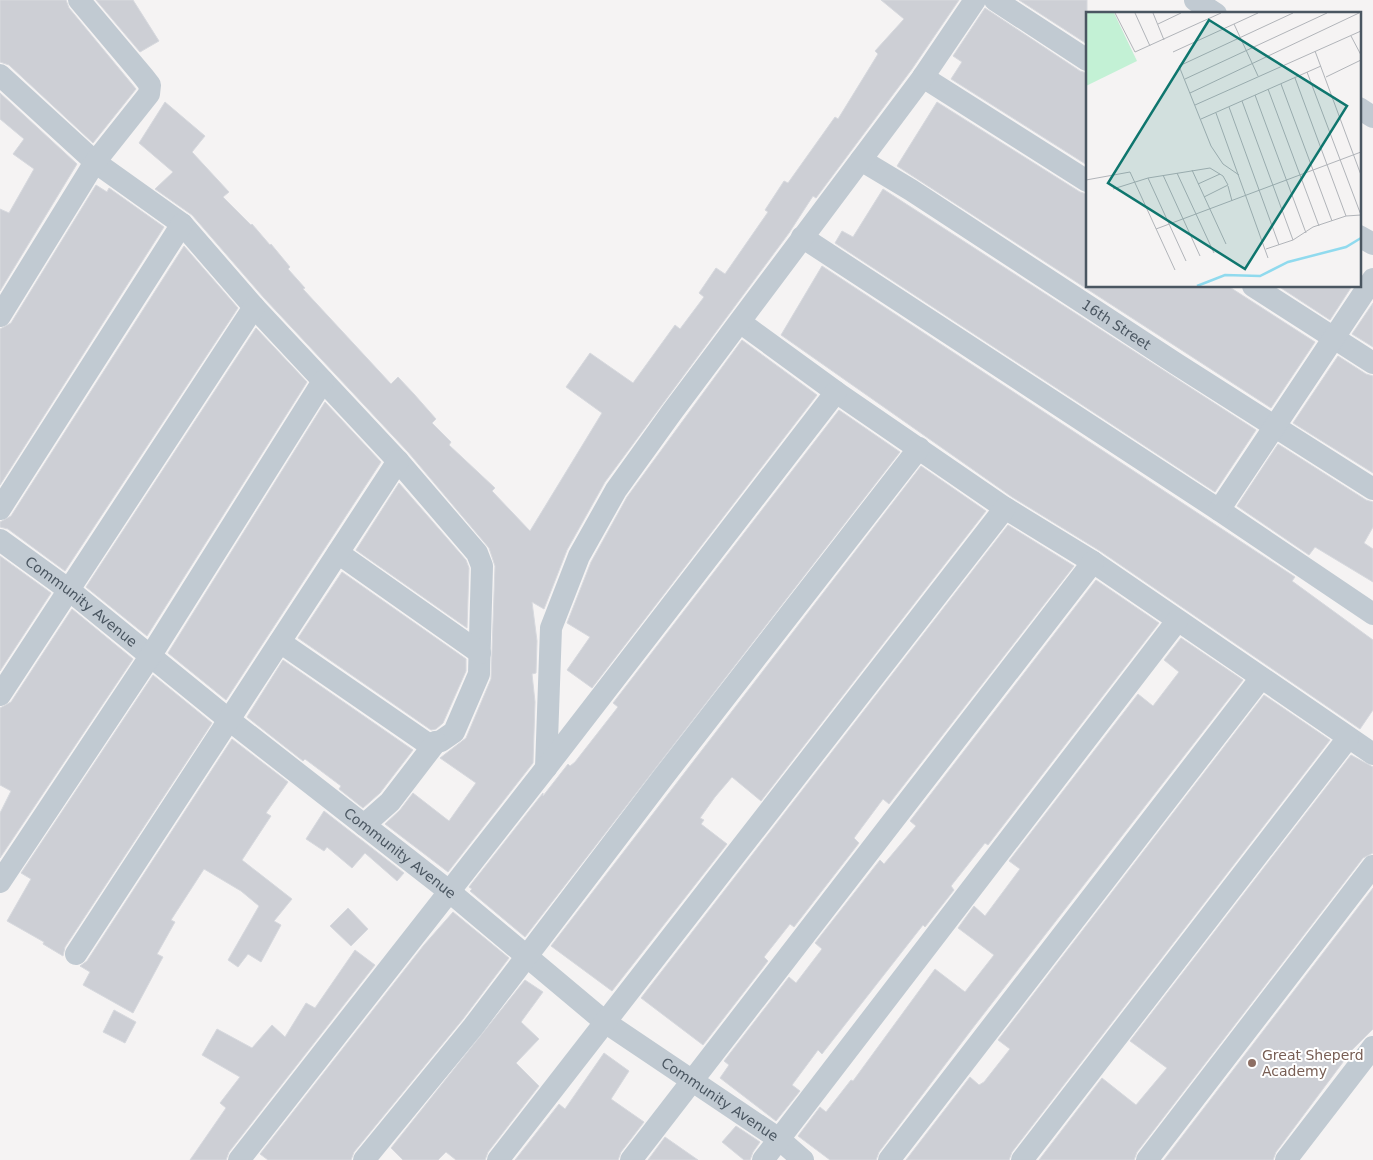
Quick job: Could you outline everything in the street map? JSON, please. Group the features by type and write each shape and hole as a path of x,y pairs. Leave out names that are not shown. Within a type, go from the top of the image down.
{"street":[{"path":"0,316 96,162 149,94 150,85 116,40 79,0"},
{"path":"546,768 551,628 579,556 616,490 802,237 923,78 975,0"},
{"path":"995,0 1086,59"},
{"path":"1194,0 1213,12"},
{"path":"0,75 96,162 182,224 254,307 398,461 477,553 482,566 479,674 454,732 436,742 428,744 280,642"},
{"path":"923,78 1086,180"},
{"path":"1360,109 1373,117"},
{"name":"16th Street","path":"861,160 1373,488"},
{"path":"0,509 182,224"},
{"path":"802,237 1219,510 1373,614"},
{"path":"1360,237 1373,244"},
{"path":"1219,510 1373,279"},
{"path":"1256,288 1373,363"},
{"path":"0,694 254,307"},
{"path":"740,322 836,392 1004,508 1092,562 1373,754"},
{"path":"0,882 152,655 323,381"},
{"path":"239,1160 450,892 836,392"},
{"path":"364,1160 473,1027 919,448"},
{"path":"76,954 398,461"},
{"path":"498,1160 1004,508"},
{"name":"Community Avenue","path":"0,540 69,590 152,655 228,719 450,892 605,1022 779,1139 803,1160"},
{"path":"338,553 480,653"},
{"path":"631,1160 1092,562"},
{"path":"763,1160 1177,621"},
{"path":"888,1160 1261,678"},
{"path":"1022,1160 1348,738"},
{"path":"364,825 390,802 436,742"},
{"path":"1147,1160 1373,866"},
{"path":"1286,1160 1373,1047"}],"building":[{"path":"0,0 66,0 69,8 136,89 93,143 9,65 0,62"},
{"path":"96,0 133,0 159,41 140,52"},
{"path":"881,0 959,0 912,69 816,198 813,196 789,233 605,482 567,550 544,609 532,602 537,641 536,673 532,674 535,702 533,763 448,872 385,824 400,810 413,793 449,821 476,783 440,758 466,738 491,679 495,566 489,548 408,452 264,298 192,215 155,189 173,172 139,143 165,102 205,136 192,152 229,192 223,197 271,244 290,267 288,269 305,288 303,289 391,384 398,377 414,394 436,419 432,423 451,442 449,445 495,488 492,491 530,531 602,413 566,387 590,353 633,383 675,325 680,329 704,297 699,293 716,268 725,274 768,212 765,210 784,181 788,183 835,117 838,119 878,54 875,51 904,19"},
{"path":"1019,0 1087,0 1086,43"},
{"path":"985,8 1080,71 1086,73 1086,164 951,79 962,62 953,56"},
{"path":"0,93 77,164 0,291 0,209 9,213 34,169 13,154 24,139 0,119"},
{"path":"937,102 1080,192 1086,194 1086,288 1231,288 1315,342 1271,408 897,166"},
{"path":"96,185 107,192 109,188 164,227 0,485 0,329 11,323"},
{"path":"883,189 1256,430 1215,492 835,243 842,231 853,237"},
{"path":"184,246 238,308 65,571 8,529 0,527 0,522 11,516"},
{"path":"822,266 1295,577 1292,581 1373,640 1373,710 1360,729 1100,551 1012,497 781,335"},
{"path":"1281,288 1351,288 1330,320"},
{"path":"1373,303 1373,347 1352,334"},
{"path":"256,328 307,382 147,636 86,587"},
{"path":"742,340 817,395 592,688 567,670 590,637 567,623 591,562 627,497"},
{"path":"1338,356 1366,374 1373,376 1373,473 1293,423"},
{"path":"325,402 381,462 226,700 168,653"},
{"path":"839,410 900,452 525,937 470,891 472,889 469,887 543,793 543,796 568,764 570,766 575,762 618,707 613,703"},
{"path":"1278,444 1366,500 1373,502 1373,527 1364,543 1373,549 1373,582 1315,547 1309,555 1237,506"},
{"path":"921,466 986,511 761,801 732,777 715,797 700,818 704,820 701,824 727,844 612,991 551,946"},
{"path":"399,483 466,560 469,568 467,628 356,550"},
{"path":"1008,525 1074,566 889,804 883,799 854,838 859,843 794,927 790,924 764,957 768,961 703,1045 641,998"},
{"path":"0,556 51,593 0,671"},
{"path":"342,572 466,659 466,671 443,723 436,729 431,730 298,638"},
{"path":"1096,580 1159,623 988,845 985,843 951,886 954,890 925,927 923,925 822,1054 818,1050 792,1085 800,1091 776,1121 720,1078 729,1065 724,1061 789,977 796,983 822,949 815,943 880,860 884,864 916,826 910,821"},
{"path":"72,609 133,659 0,858 0,813 11,791 0,785 0,708 11,702"},
{"path":"1181,638 1243,680 972,1029 879,1152 876,1160 830,1160 798,1136 820,1107 826,1112 851,1080 853,1081 935,969 965,992 994,955 958,928 974,906 985,916 1020,869 1009,861 1138,694 1153,706 1179,672 1164,660"},
{"path":"283,660 413,750 380,793 363,808 339,789 341,786 305,759 303,761 247,717"},
{"path":"153,675 212,723 65,947 63,956 43,944 44,942 7,921 31,879 21,873"},
{"path":"1264,695 1330,740 1012,1152 1009,1160 906,1160 970,1077 979,1085 984,1082 1010,1049 998,1040"},
{"path":"232,739 288,782 266,813 271,816 242,860 292,899 274,921 281,925 261,962 248,954 238,967 228,960 259,906 241,891 204,869 171,920 175,922 157,954 163,957 133,1013 83,985 90,972 80,966 87,961"},
{"path":"1351,755 1373,767 1373,853 1363,858 1137,1152 1134,1160 1039,1160 1102,1078 1136,1105 1167,1068 1130,1041"},
{"path":"324,811 404,873 397,881 365,853 352,868 327,847 324,851 306,839"},
{"path":"1373,888 1373,1029 1352,1050 1276,1152 1273,1160 1164,1160"},
{"path":"348,908 368,929 351,946 330,926"},
{"path":"453,912 509,958 463,1019 354,1152 351,1160 268,1160 260,1154 424,945"},
{"path":"355,950 375,965 229,1152 226,1160 190,1160 226,1108 220,1103 240,1077 202,1055 217,1029 252,1048 272,1025 285,1037 306,1003 315,1008"},
{"path":"525,980 543,992 521,1022 539,1039 516,1063 539,1086 488,1152 485,1160 456,1160 446,1152 438,1160 403,1160 391,1148"},
{"path":"114,1010 136,1022 125,1043 103,1032"},
{"path":"604,1053 629,1071 611,1099 644,1122 621,1152 618,1160 515,1160 559,1104 565,1109"},
{"path":"736,1126 760,1142 750,1160 744,1160 722,1142"},
{"path":"665,1137 698,1160 648,1160"}],"place":[{"name":"Great Sheperd Academy","path":"1252,1063"}]}
